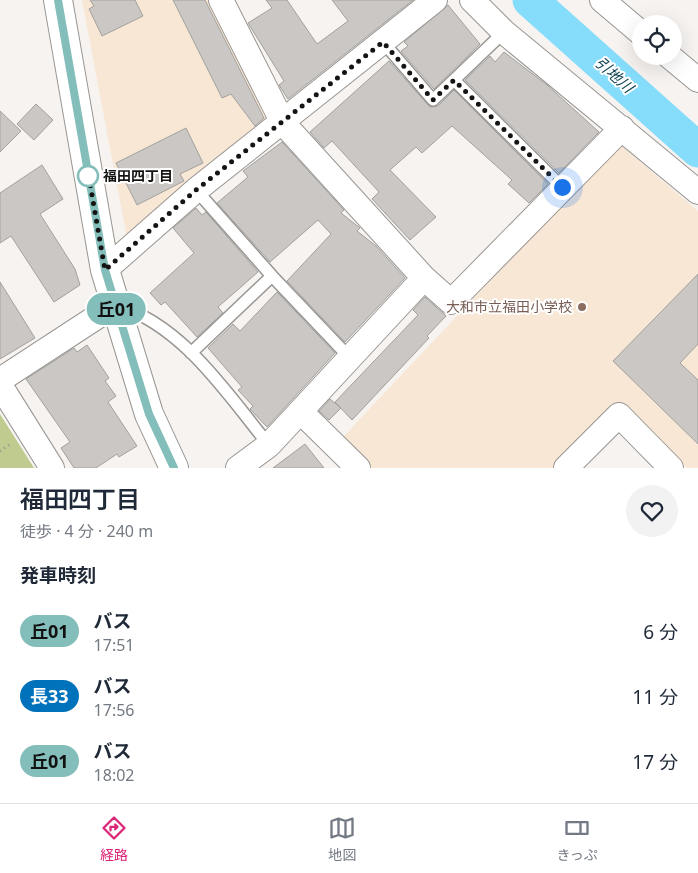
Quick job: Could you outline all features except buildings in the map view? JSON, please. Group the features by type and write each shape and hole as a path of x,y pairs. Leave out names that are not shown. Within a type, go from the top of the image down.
{"street":[{"path":"58,0 105,270 149,414 174,468"},
{"path":"221,0 283,123 424,278 451,302 622,128"},
{"path":"105,270 196,190 283,123 435,0"},
{"path":"472,0 504,32 698,192"},
{"path":"602,0 632,25"},
{"path":"680,65 698,80"},
{"path":"238,468 269,446 349,357 424,278"},
{"path":"0,380 115,305"},
{"path":"0,385 52,468"},
{"path":"301,412 358,468"},
{"path":"566,468 619,415 671,468"}],"lane":[{"path":"383,42 433,100 504,32"},
{"path":"454,80 562,187"},
{"path":"196,190 272,276 349,357"},
{"path":"191,353 272,276"},
{"path":"115,305 132,310 155,322 191,353 224,390 269,446"}],"shaded area":[{"path":"82,0 208,0 268,122 127,238"},
{"name":"大和市立福田小学校","path":"619,144 698,211 698,468 687,468 625,404 615,403 553,468 372,468 341,439"}],"green space":[{"path":"0,414 34,468 0,468"}],"waterway":[{"name":"引地川","path":"530,0 698,150"}],"bus line":[{"name":"丘01","path":"58,0 61,26 105,270 149,414 174,468"}],"place":[{"name":"福田四丁目","path":"88,176"},
{"name":"大和市立福田小学校","path":"582,307"}],"route":[{"path":"88,176 88,172 105,270 196,190 383,42 433,100 454,80 562,187"}]}
